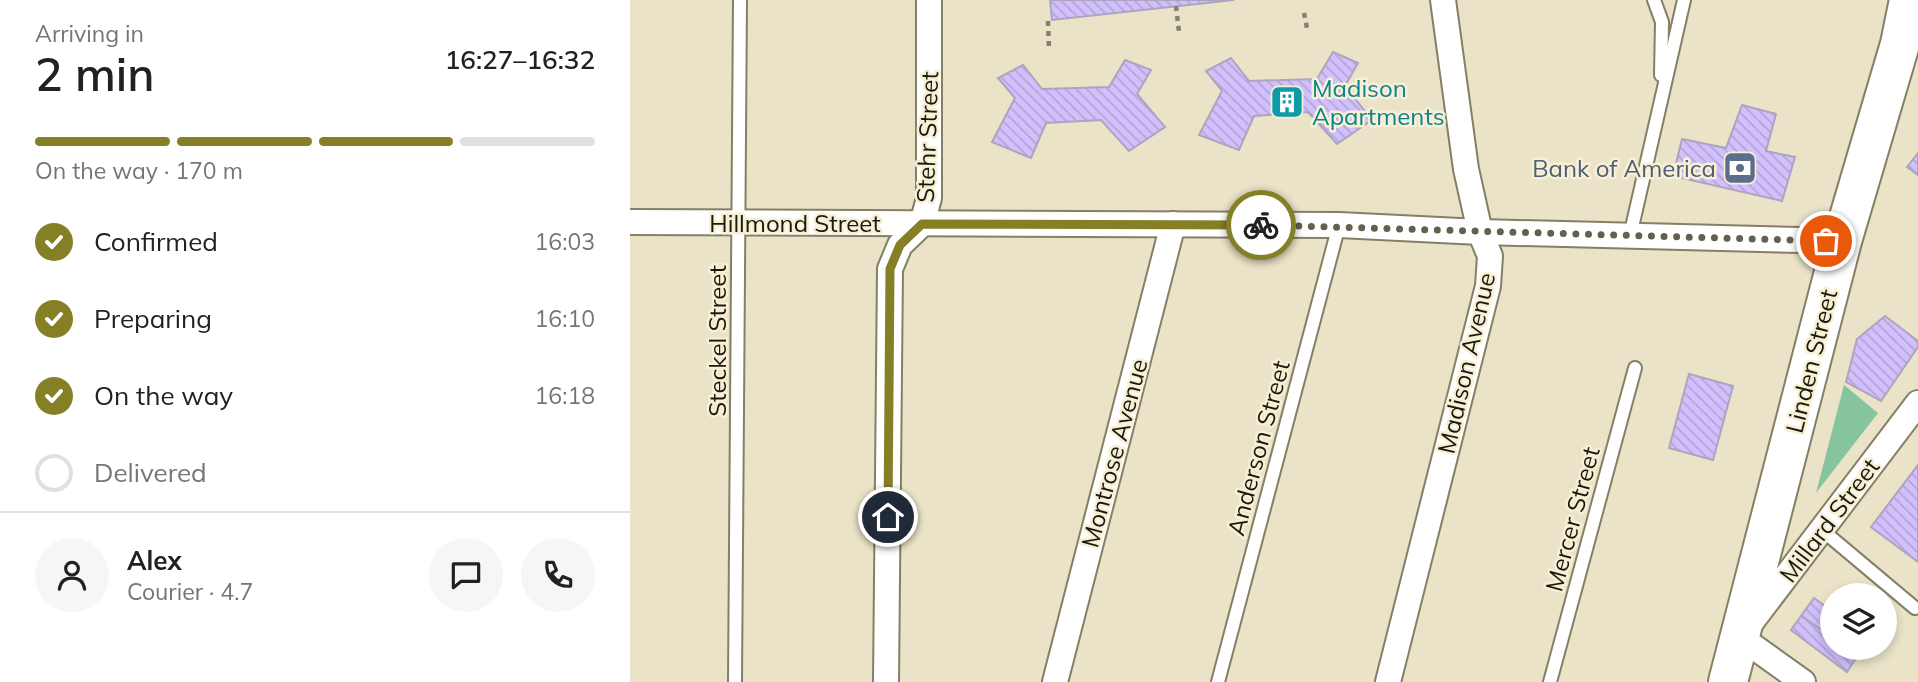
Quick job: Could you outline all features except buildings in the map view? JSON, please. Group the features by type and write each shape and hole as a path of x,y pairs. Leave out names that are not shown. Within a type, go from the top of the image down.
{"main road":[{"name":"Linden Street","path":"1728,682 1842,241 1909,50 1909,0"}],"street":[{"name":"Stehr Street","path":"886,682 890,269 900,245 922,224 929,198 929,0"},
{"name":"Madison Avenue","path":"1388,682 1488,286 1490,256 1480,232 1466,169 1443,0"},
{"name":"Hillmond Street","path":"630,222 1339,225 1480,232 1842,241"},
{"name":"Montrose Avenue","path":"1055,682 1173,224"},
{"name":"Millard Street","path":"1740,637 1918,403"},
{"path":"1740,637 1802,682"}],"lane":[{"name":"Steckel Street","path":"735,682 740,0"},
{"path":"1654,0 1662,22 1660,99"},
{"path":"1630,236 1684,0"},
{"name":"Anderson Street","path":"1218,682 1339,225"},
{"name":"Mercer Street","path":"1550,682 1635,368"},
{"path":"1822,530 1915,608"}],"path":[{"path":"1177,6 1179,32"},
{"path":"1304,13 1307,28"},
{"path":"1048,21 1049,50"}],"green space":[{"path":"1844,385 1878,413 1816,493"}],"way so far":[{"path":"1261,225 1339,225 1446,231 1826,241"}],"place":[{"name":"Madison Apartments","path":"1287,102"},
{"name":"Bank of America","path":"1740,168"}],"route":[{"path":"888,517 890,269 900,245 922,224 1261,225"}]}
